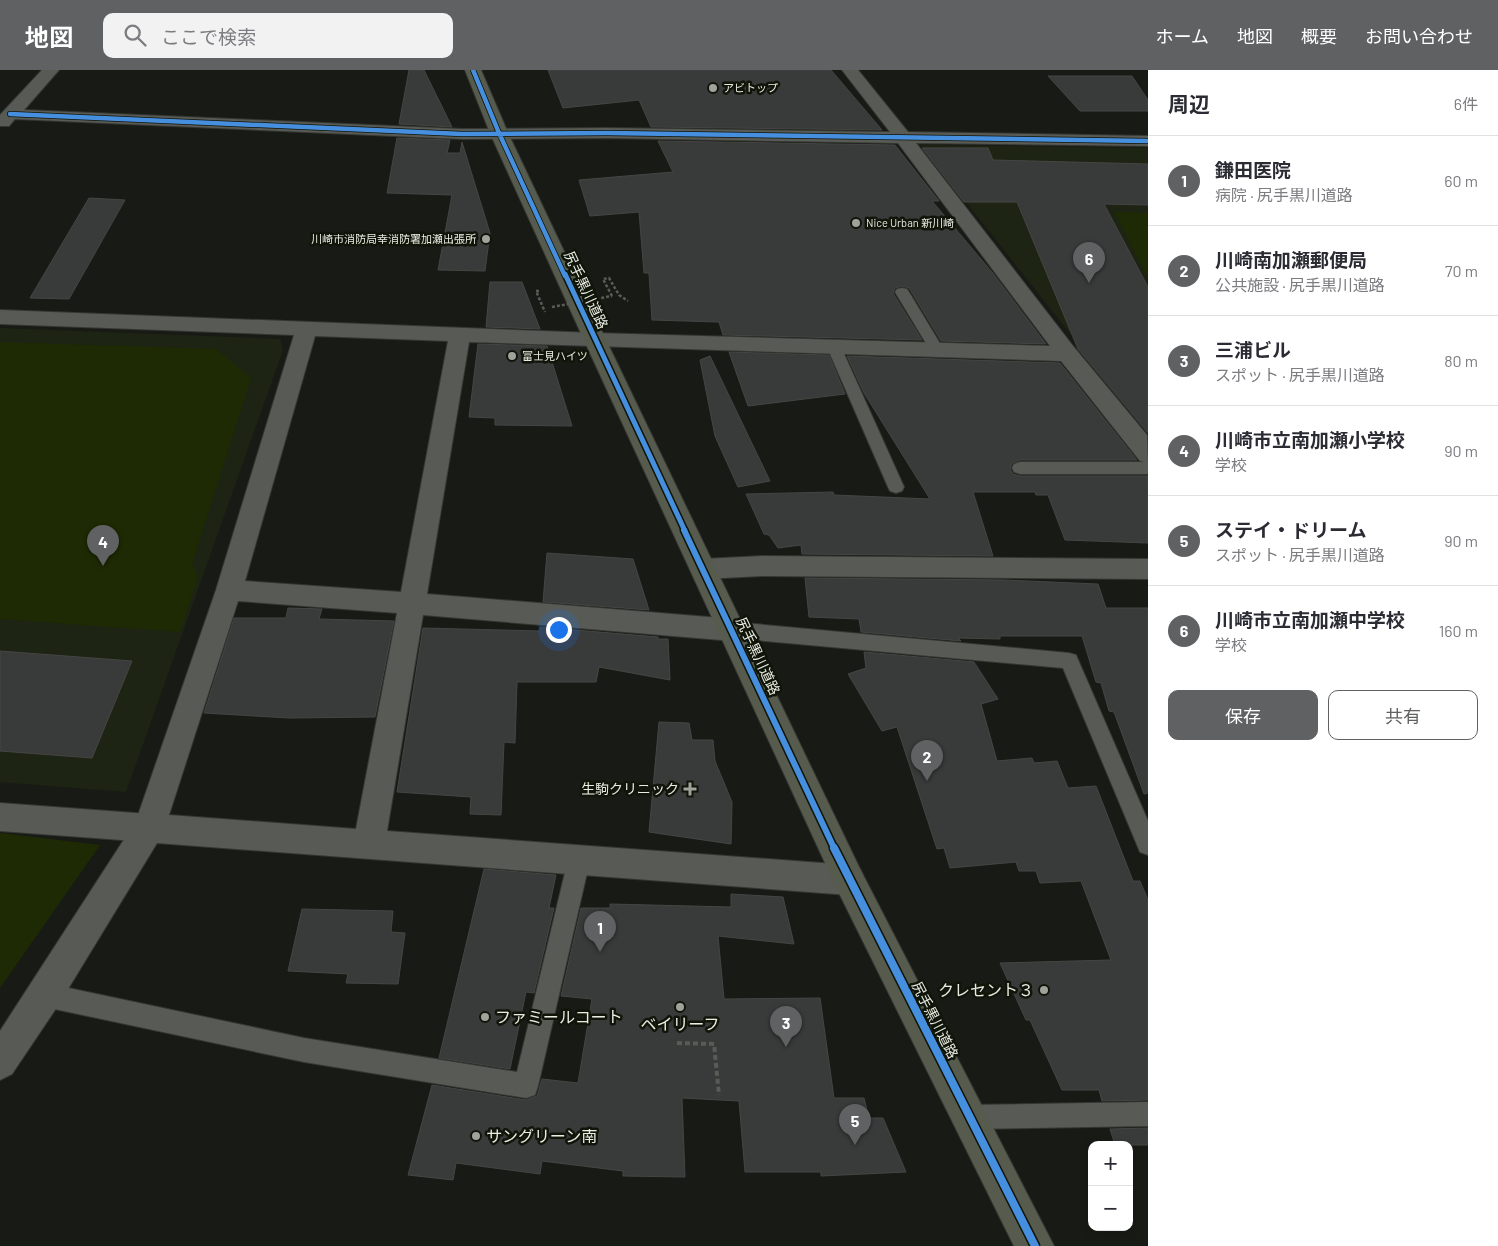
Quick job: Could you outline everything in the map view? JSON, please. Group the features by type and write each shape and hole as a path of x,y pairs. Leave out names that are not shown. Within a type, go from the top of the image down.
{"main road":[{"name":"尻手黒川道路","path":"473,70 595,340 849,880 1035,1246"}],"street":[{"path":"5,119 51,70"},
{"path":"850,70 905,139 1067,354 1140,432 1148,455"},
{"path":"5,119 452,134 1148,141"},
{"path":"0,317 595,340 1067,354"},
{"path":"0,1062 45,995 149,828 229,590 306,329"},
{"path":"369,843 460,334"},
{"path":"703,569 762,566 1148,570"},
{"path":"229,590 412,603 733,630"},
{"path":"0,817 849,880"}],"lane":[{"path":"902,292 937,350"},
{"path":"834,347 896,488"},
{"path":"1020,468 1148,468"},
{"path":"733,630 1069,661 1148,845"},
{"path":"45,995 304,1050 526,1086 579,860"},
{"path":"971,1117 1148,1114"}],"path":[{"path":"552,307 612,296 603,279 609,278 619,295 628,302"},
{"path":"677,1043 714,1044 720,1095"}],"shaded area":[{"path":"921,145 1148,148 1148,418 1136,417"},
{"path":"0,328 280,339 283,350 126,792 0,782"}],"green space":[{"path":"1115,212 1148,213 1148,274 1146,274"},
{"path":"0,342 216,349 251,378 192,564 198,577 180,632 0,619"},
{"path":"0,833 100,845 0,988"}],"building":[{"path":"409,70 424,70 452,127 399,124"},
{"path":"548,70 831,70 882,130 651,127 639,100 563,108"},
{"path":"1048,76 1132,76 1148,100 1148,111 1080,111"},
{"path":"397,138 450,140 447,153 460,153 462,142 490,233 485,271 438,270 452,195 387,193"},
{"path":"658,141 895,145 939,201 932,201 992,272 1046,344 941,341 909,288 902,286 895,288 893,293 922,340 723,335 719,322 652,320 649,273 644,273 639,212 590,216 579,180 673,172"},
{"path":"922,148 988,148 993,160 1148,164 1148,205 1104,204 1148,287 1148,433 1078,349 1017,202 964,202"},
{"path":"89,198 125,200 69,299 30,298"},
{"path":"490,282 522,282 540,329 486,327"},
{"path":"478,344 547,346 572,426 495,425 495,418 469,417"},
{"path":"729,352 829,355 845,394 748,406"},
{"path":"710,356 770,481 738,487 715,436 700,360"},
{"path":"847,356 1060,363 1137,460 1020,460 1012,463 1010,469 1013,474 1020,476 1148,476 1148,543 1065,540 1048,495 1036,495 1035,492 973,492 993,556 802,554 801,545 778,548 769,535 764,534 746,494 833,492 834,495 930,499 864,393"},
{"path":"547,553 633,559 649,610 543,602"},
{"path":"805,578 1004,580 1098,584 1106,608 1148,608 1148,793 1144,794 1114,712 1109,711 1101,683 1096,682 1082,636 1000,636 1000,639 958,638 961,641 861,632 859,619 809,617"},
{"path":"288,608 322,609 319,619 394,621 375,717 289,718 204,713 234,618 286,618"},
{"path":"540,627 668,639 670,680 599,667 596,682 517,682 515,743 504,742 501,815 470,814 471,797 397,792 423,628 540,631"},
{"path":"0,651 132,661 92,758 0,751"},
{"path":"864,652 974,662 998,699 981,704 997,761 1032,758 1034,763 1057,761 1068,788 1096,786 1133,881 1140,881 1148,900 1148,1100 1102,1101 1099,1090 1062,1090 1030,1020 1026,1020 1000,963 1111,960 1081,881 1040,883 1036,871 1019,871 1016,862 950,868 944,848 937,849 897,727 882,731 848,674 866,668"},
{"name":"生駒クリニック","path":"659,722 689,723 692,740 713,740 715,761 732,802 731,844 649,832"},
{"path":"484,869 556,875 549,908 554,908 534,993 526,992 510,1069 439,1058"},
{"path":"731,894 783,897 794,944 718,936 724,999 820,998 834,1098 864,1098 869,1118 883,1118 906,1172 821,1176 821,1172 745,1172 739,1101 682,1098 685,1177 623,1176 623,1171 542,1161 540,1174 456,1163 453,1180 408,1175 432,1085 526,1100 537,1096 542,1079 578,1083 592,999 561,996 581,908 610,908 610,904 731,907"},
{"path":"302,909 393,911 391,932 405,933 398,984 346,983 348,974 288,971"},
{"path":"1148,1128 1148,1145 1133,1145 1133,1141 1114,1141 1110,1129"}],"cycle path":[{"path":"473,70 499,133 595,340 849,880 1035,1246"},
{"path":"10,114 462,134 607,133 1148,141"}],"place":[{"name":"アビトップ","path":"713,88"},
{"name":"Nice Urban 新川崎","path":"856,223"},
{"name":"川崎市消防局幸消防署加瀬出張所","path":"486,239"},
{"name":"川崎市立南加瀬中学校","path":"1089,283"},
{"name":"富士見ハイツ","path":"512,356"},
{"name":"川崎市立南加瀬小学校","path":"103,566"},
{"name":"川崎南加瀬郵便局","path":"927,781"},
{"name":"生駒クリニック","path":"690,789"},
{"name":"鎌田医院","path":"600,952"},
{"name":"クレセント３","path":"1044,990"},
{"name":"ベイリーフ","path":"680,1007"},
{"name":"ファミールコート","path":"485,1017"},
{"name":"三浦ビル","path":"786,1047"},
{"name":"サングリーン南","path":"476,1136"},
{"name":"ステイ・ドリーム","path":"855,1145"}]}
